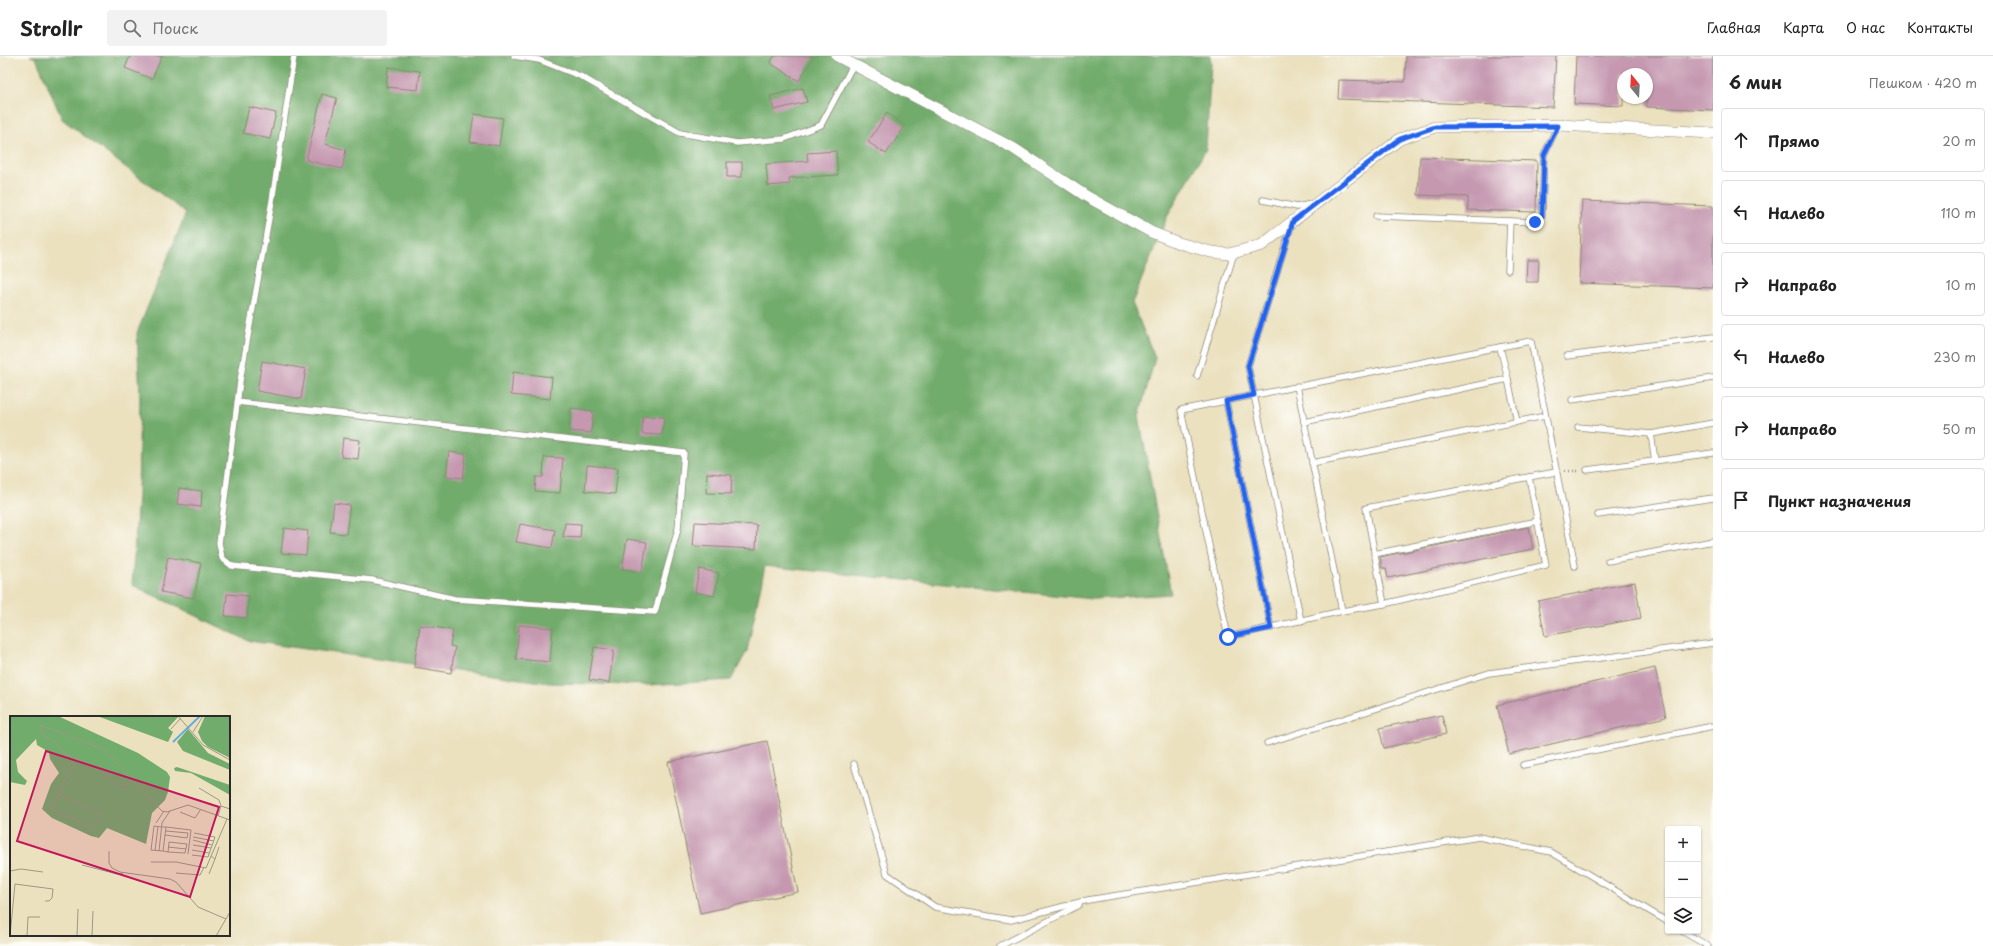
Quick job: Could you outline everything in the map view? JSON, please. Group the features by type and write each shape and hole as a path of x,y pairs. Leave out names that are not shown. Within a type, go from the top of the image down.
{"street":[{"path":"836,56 1013,148 1086,196 1151,232 1179,244 1211,252 1229,254 1262,245 1400,139 1435,127 1558,126 1713,133"}],"lane":[{"path":"238,402 684,453 678,529 655,612 455,600 372,580 232,566 222,558 219,543 238,402 294,56"},
{"path":"514,56 539,60 580,76 680,133 737,143 784,139 821,125 853,65"},
{"path":"1376,216 1535,222 1542,216 1544,155 1558,126"},
{"path":"1263,200 1297,207 1315,204"},
{"path":"1293,221 1248,366 1302,621"},
{"path":"1508,270 1510,221"},
{"path":"1197,376 1234,253"},
{"path":"1567,356 1713,337"},
{"path":"1529,477 1546,565 1384,604 1342,611 1228,637 1181,410 1531,341 1575,566"},
{"path":"1500,347 1517,422"},
{"path":"1304,422 1508,378"},
{"path":"1572,400 1713,378"},
{"path":"1297,386 1342,611"},
{"path":"1226,401 1271,628"},
{"path":"1312,463 1545,416"},
{"path":"1578,427 1651,434 1713,423"},
{"path":"1651,434 1655,461"},
{"path":"1587,470 1713,453"},
{"path":"1384,604 1366,508 1556,472"},
{"path":"1598,515 1713,498"},
{"path":"1374,554 1538,521"},
{"path":"1608,561 1713,542"},
{"path":"1267,743 1489,673 1713,643"},
{"path":"1523,765 1713,726"},
{"path":"854,764 887,874 935,907 1011,920 1088,900 1479,837 1551,852 1665,920"},
{"path":"1000,946 1088,900"},
{"path":"1687,934 1708,946"}],"path":[{"path":"1556,472 1587,470"}],"green space":[{"path":"30,56 1210,56 1211,63 1206,149 1167,217 1132,303 1155,358 1139,416 1171,594 1093,599 765,566 747,651 731,680 649,685 549,683 249,641 132,585 138,496 140,396 137,333 186,213 62,119 36,58"}],"building":[{"path":"130,56 162,56 152,79 125,68"},
{"path":"774,56 814,56 799,81 770,63"},
{"path":"1406,56 1556,56 1553,107 1338,99 1339,80 1405,82"},
{"path":"1576,56 1713,56 1713,110 1647,107 1647,104 1653,104 1653,68 1617,68 1617,104 1623,104 1623,106 1574,104"},
{"path":"388,67 420,71 418,90 386,87"},
{"path":"803,88 807,102 774,110 770,96"},
{"path":"322,94 337,98 325,144 346,150 342,169 306,160"},
{"path":"249,107 276,113 270,139 243,133"},
{"path":"887,113 905,126 886,154 868,142"},
{"path":"474,114 503,118 499,146 470,142"},
{"path":"836,151 838,175 789,178 790,184 768,186 766,164 808,161 807,153"},
{"path":"1420,157 1537,161 1536,212 1468,210 1468,197 1418,195"},
{"path":"727,162 742,162 742,177 727,177"},
{"path":"1582,201 1713,206 1713,288 1579,283"},
{"path":"1527,260 1539,260 1538,282 1526,282"},
{"path":"262,361 306,369 301,399 257,391"},
{"path":"513,372 552,377 550,399 511,395"},
{"path":"571,408 593,411 591,433 569,431"},
{"path":"643,416 664,417 662,435 642,434"},
{"path":"343,438 360,440 358,459 341,457"},
{"path":"449,452 466,454 463,478 446,476"},
{"path":"544,457 563,458 560,493 535,491 536,477 543,477"},
{"path":"587,465 618,468 615,494 585,491"},
{"path":"707,473 732,475 731,494 706,493"},
{"path":"179,488 202,491 201,507 177,504"},
{"path":"334,503 350,505 346,534 330,532"},
{"path":"695,522 757,525 756,549 693,546"},
{"path":"565,523 581,524 580,538 563,537"},
{"path":"520,524 555,530 552,548 516,542"},
{"path":"1529,527 1533,549 1388,578 1386,568 1382,568 1380,557"},
{"path":"284,528 308,531 306,555 281,553"},
{"path":"627,539 647,542 642,572 622,569"},
{"path":"168,557 201,563 194,598 161,592"},
{"path":"699,569 719,573 714,596 695,592"},
{"path":"1635,582 1641,618 1545,636 1538,601"},
{"path":"227,594 249,596 247,618 225,616"},
{"path":"420,625 453,630 450,646 455,647 451,673 414,667"},
{"path":"519,625 553,628 550,662 516,659"},
{"path":"594,647 614,650 609,683 589,680"},
{"path":"1655,668 1666,717 1509,754 1497,705"},
{"path":"1442,715 1446,734 1384,748 1379,728"},
{"path":"767,741 798,892 700,913 668,762"}],"route":[{"path":"1228,637 1271,628 1226,401 1254,395 1248,366 1293,221 1400,139 1435,127 1485,125 1558,126 1544,155 1542,216 1535,222"}]}
